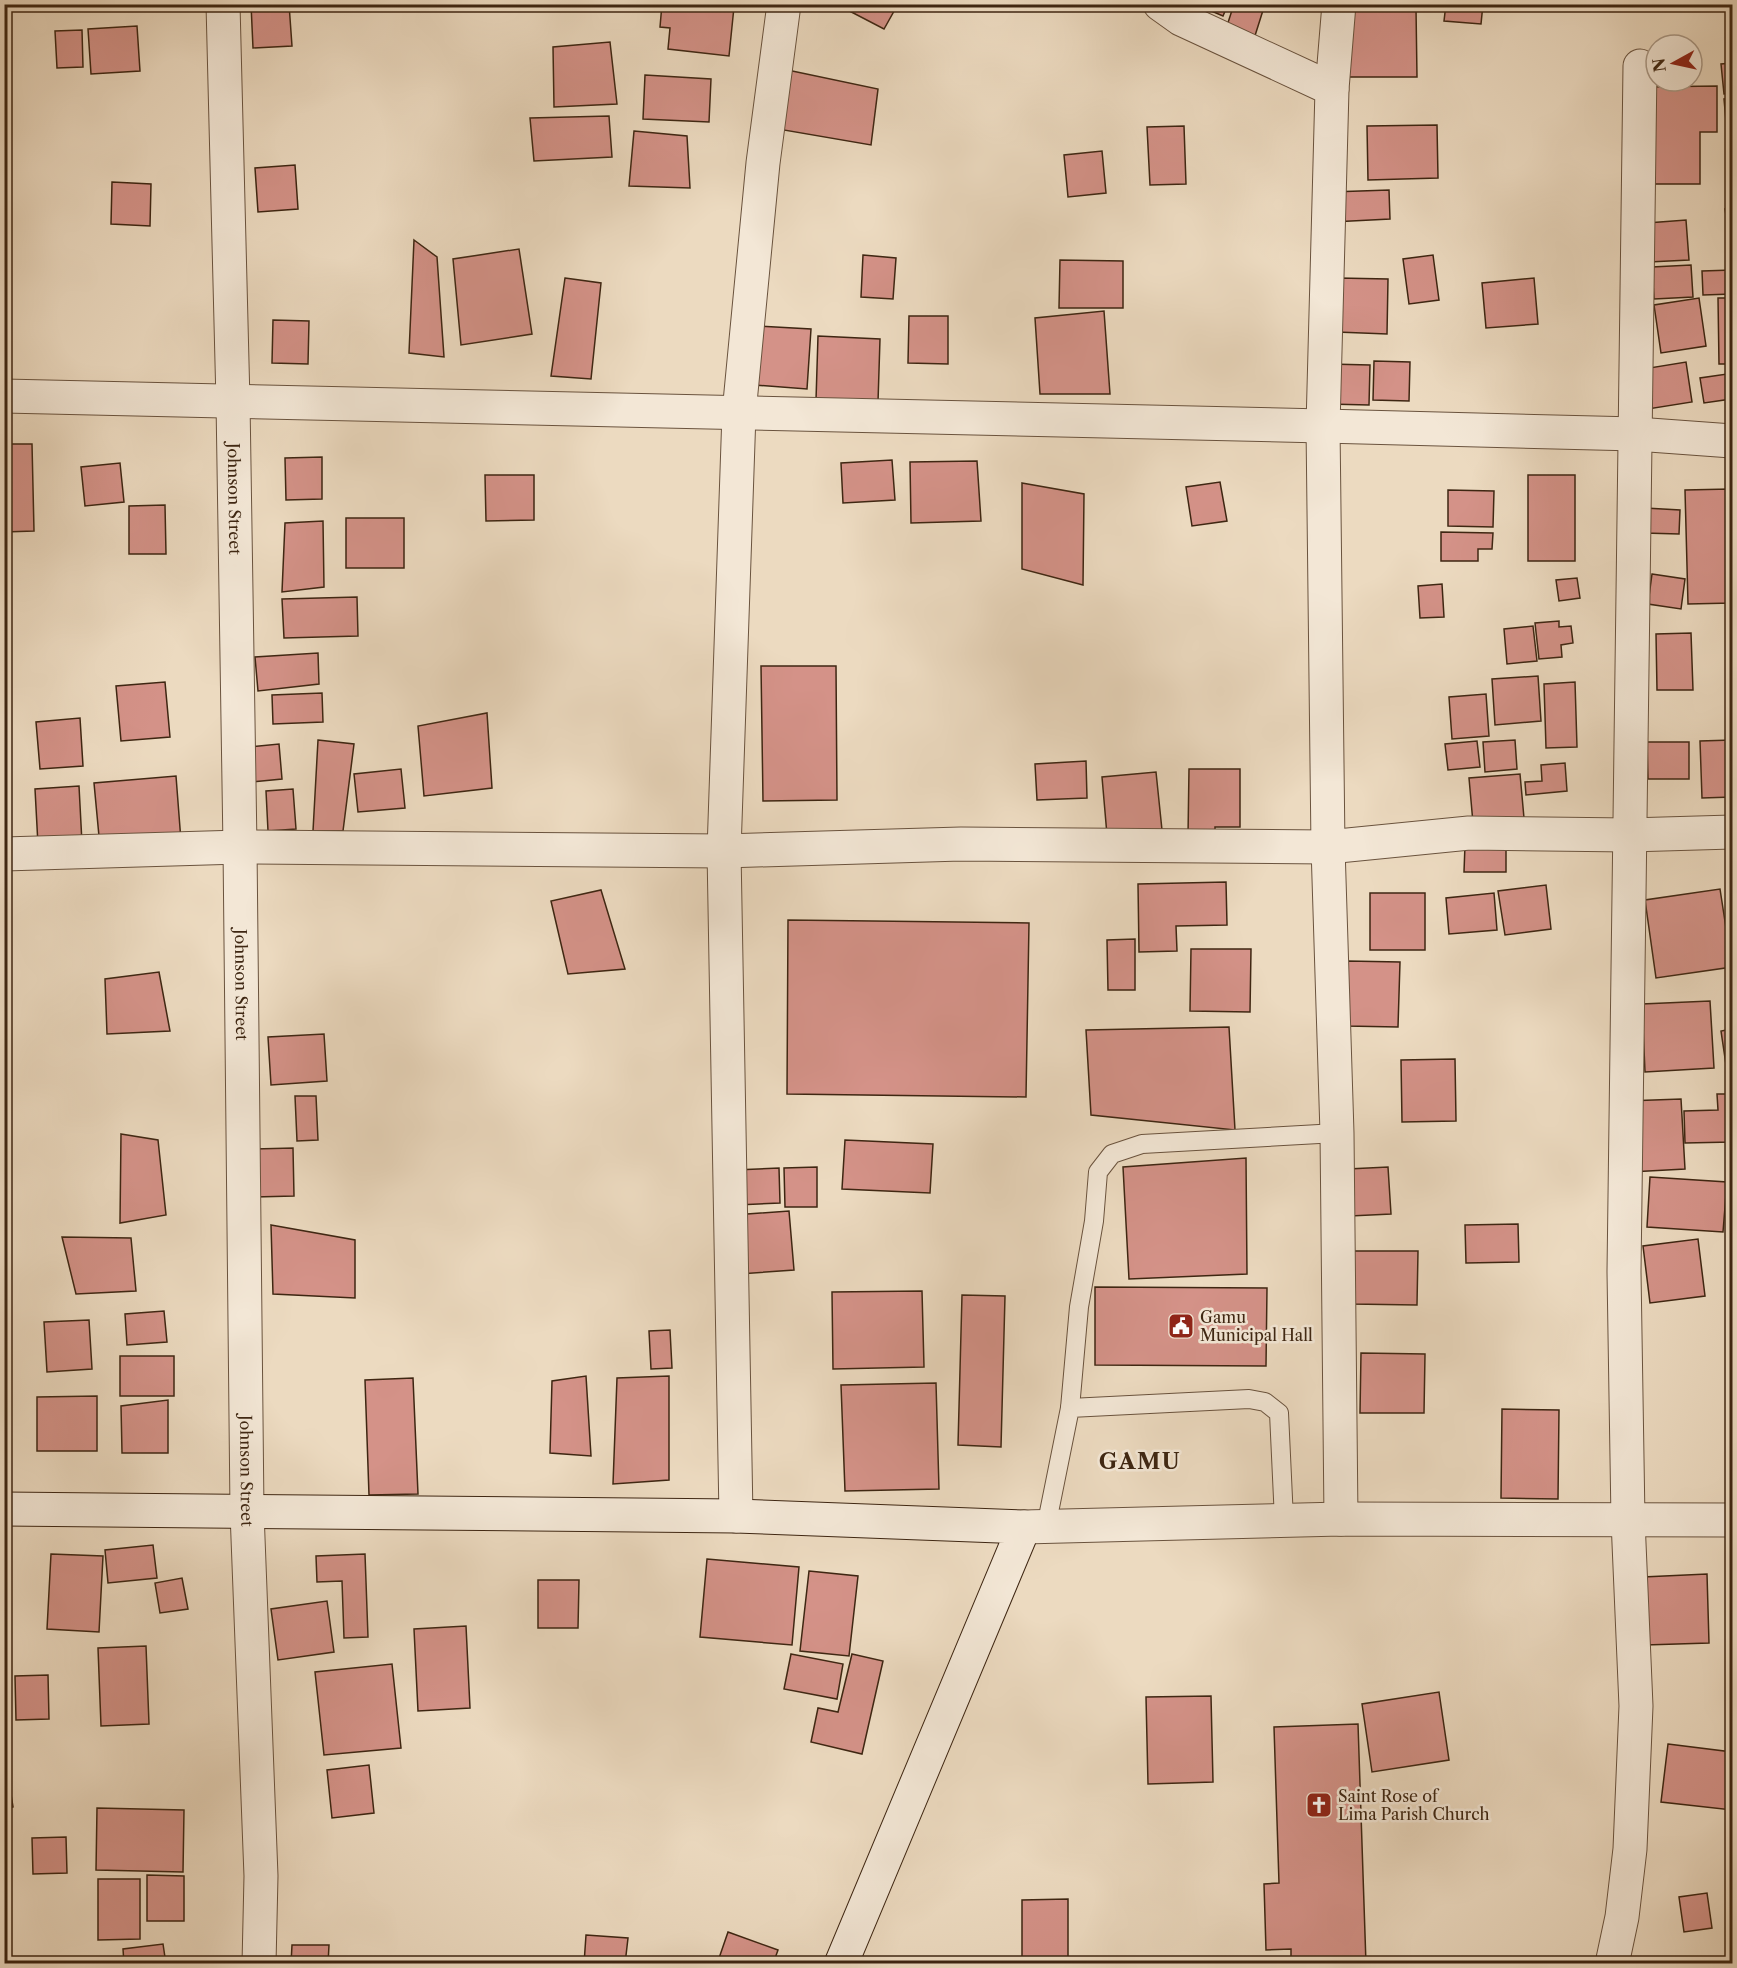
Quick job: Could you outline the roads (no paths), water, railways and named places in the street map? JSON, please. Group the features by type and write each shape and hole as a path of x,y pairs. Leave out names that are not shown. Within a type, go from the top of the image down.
{"street":[{"name":"Johnson Street","path":"223,4 233,402 247,1512 261,1876 259,1964"},
{"path":"736,1516 724,851 739,413 762,163 784,4"},
{"path":"1160,4 1181,19 1332,89"},
{"path":"1339,4 1332,89 1323,426 1328,847 1337,1133 1341,1519"},
{"path":"1612,1964 1622,1917 1630,1849 1636,1706 1628,1520 1624,1272 1640,66"},
{"path":"4,396 1636,434 1732,441"},
{"path":"4,854 240,847 724,851 961,844 1328,847 1469,833 1629,835 1732,832"},
{"path":"4,1509 736,1516 1035,1527 1341,1519 1732,1520"},
{"path":"841,1964 1035,1527"}],"lane":[{"path":"1035,1527 1070,1408 1079,1307 1094,1221 1098,1172 1112,1154 1142,1144 1337,1133"},
{"path":"1070,1408 1249,1399 1265,1402 1279,1413 1284,1520"}],"place":[{"name":"Gamu Municipal Hall","path":"1181,1326"},
{"name":"Saint Rose of Lima Parish Church","path":"1319,1805"}],"district":[{"name":"GAMU","path":"1140,1461"}]}
